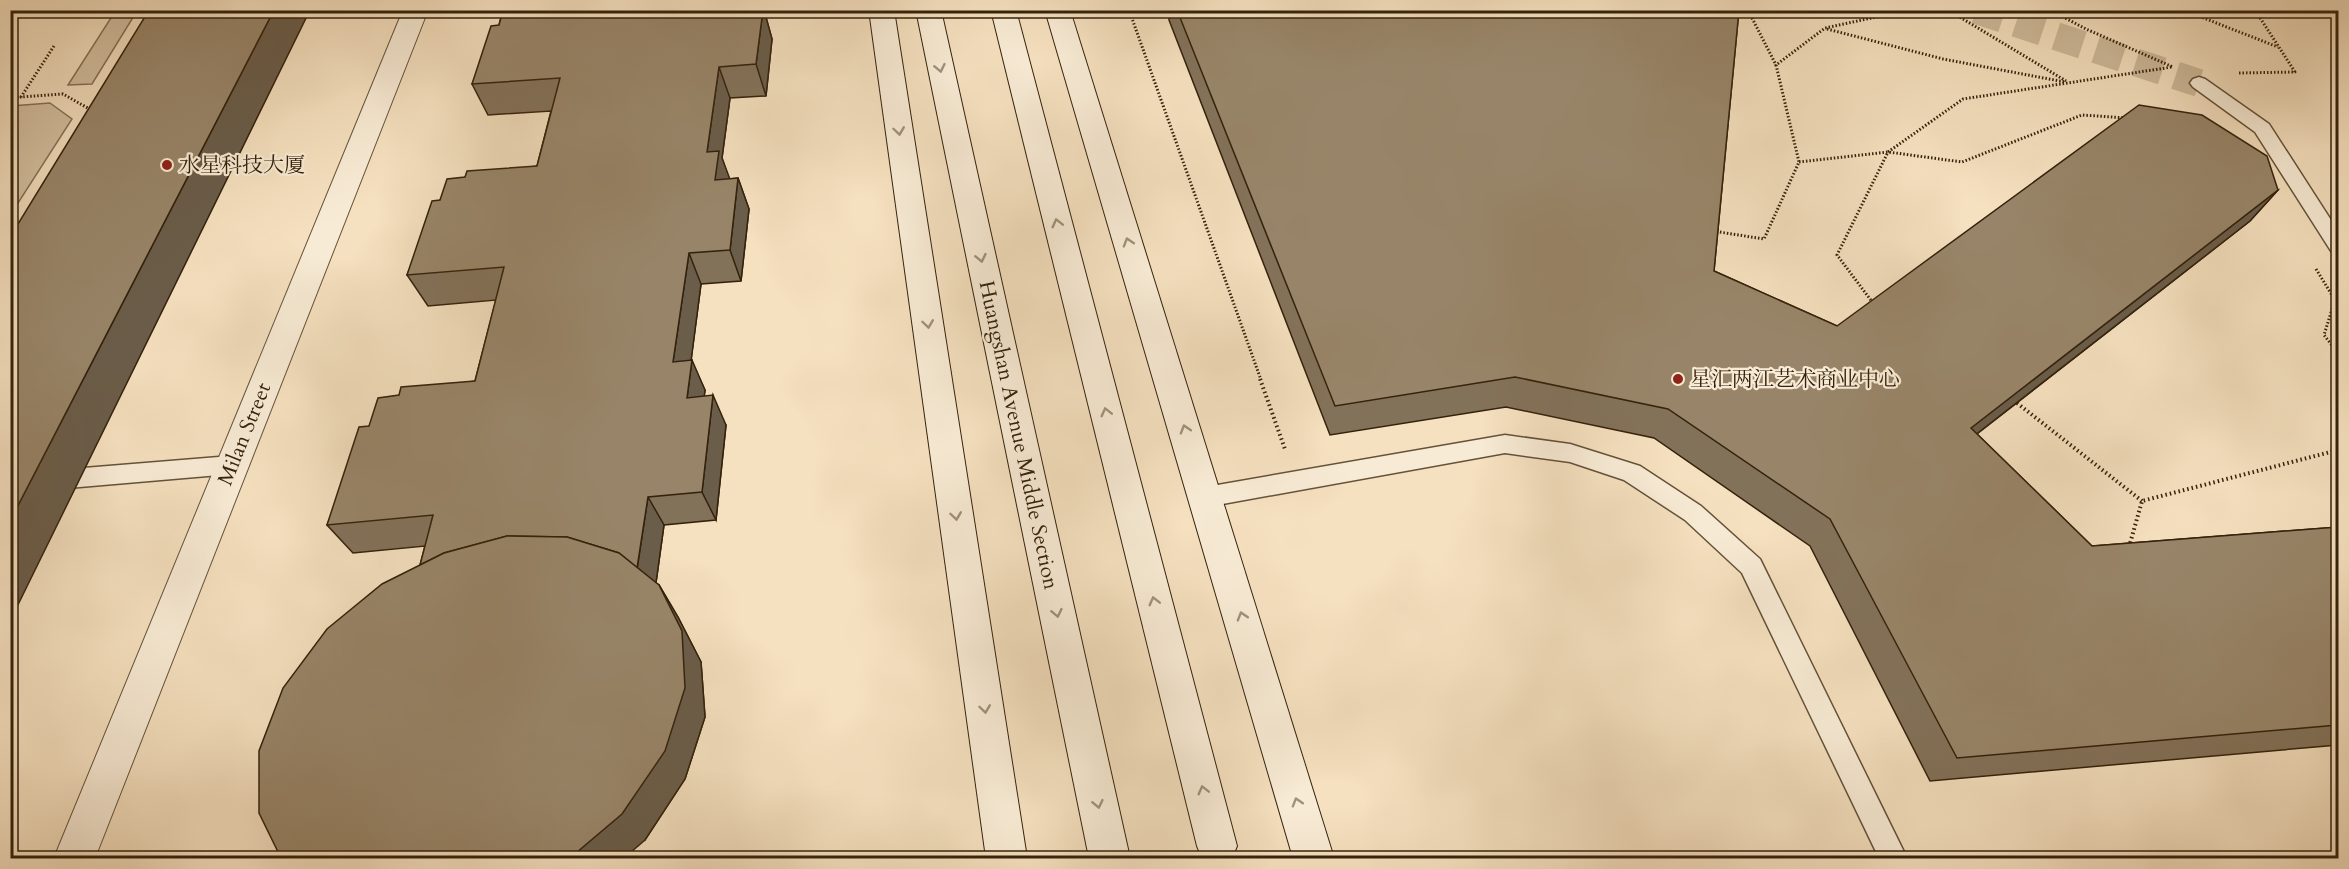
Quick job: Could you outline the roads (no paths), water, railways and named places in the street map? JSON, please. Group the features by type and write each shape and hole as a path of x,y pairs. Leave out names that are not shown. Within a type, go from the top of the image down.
{"main road":[{"name":"Milan Street","path":"74,858 416,10"},
{"path":"881,10 1007,858"},
{"name":"Huangshan Avenue Middle Section","path":"928,10 1110,858"},
{"path":"1003,10 1217,846"},
{"path":"1057,10 1314,858"}],"lane":[{"path":"2199,83 2262,128 2338,246"},
{"path":"1206,497 1505,444 1570,453 1632,473 1693,513 1751,566 1893,858"},
{"path":"10,484 231,465"}],"tunnel":[{"path":"1976,10 2199,83"}],"place":[{"name":"水星科技大厦","path":"167,165"},
{"name":"星汇两江艺术商业中心","path":"1678,379"}]}
